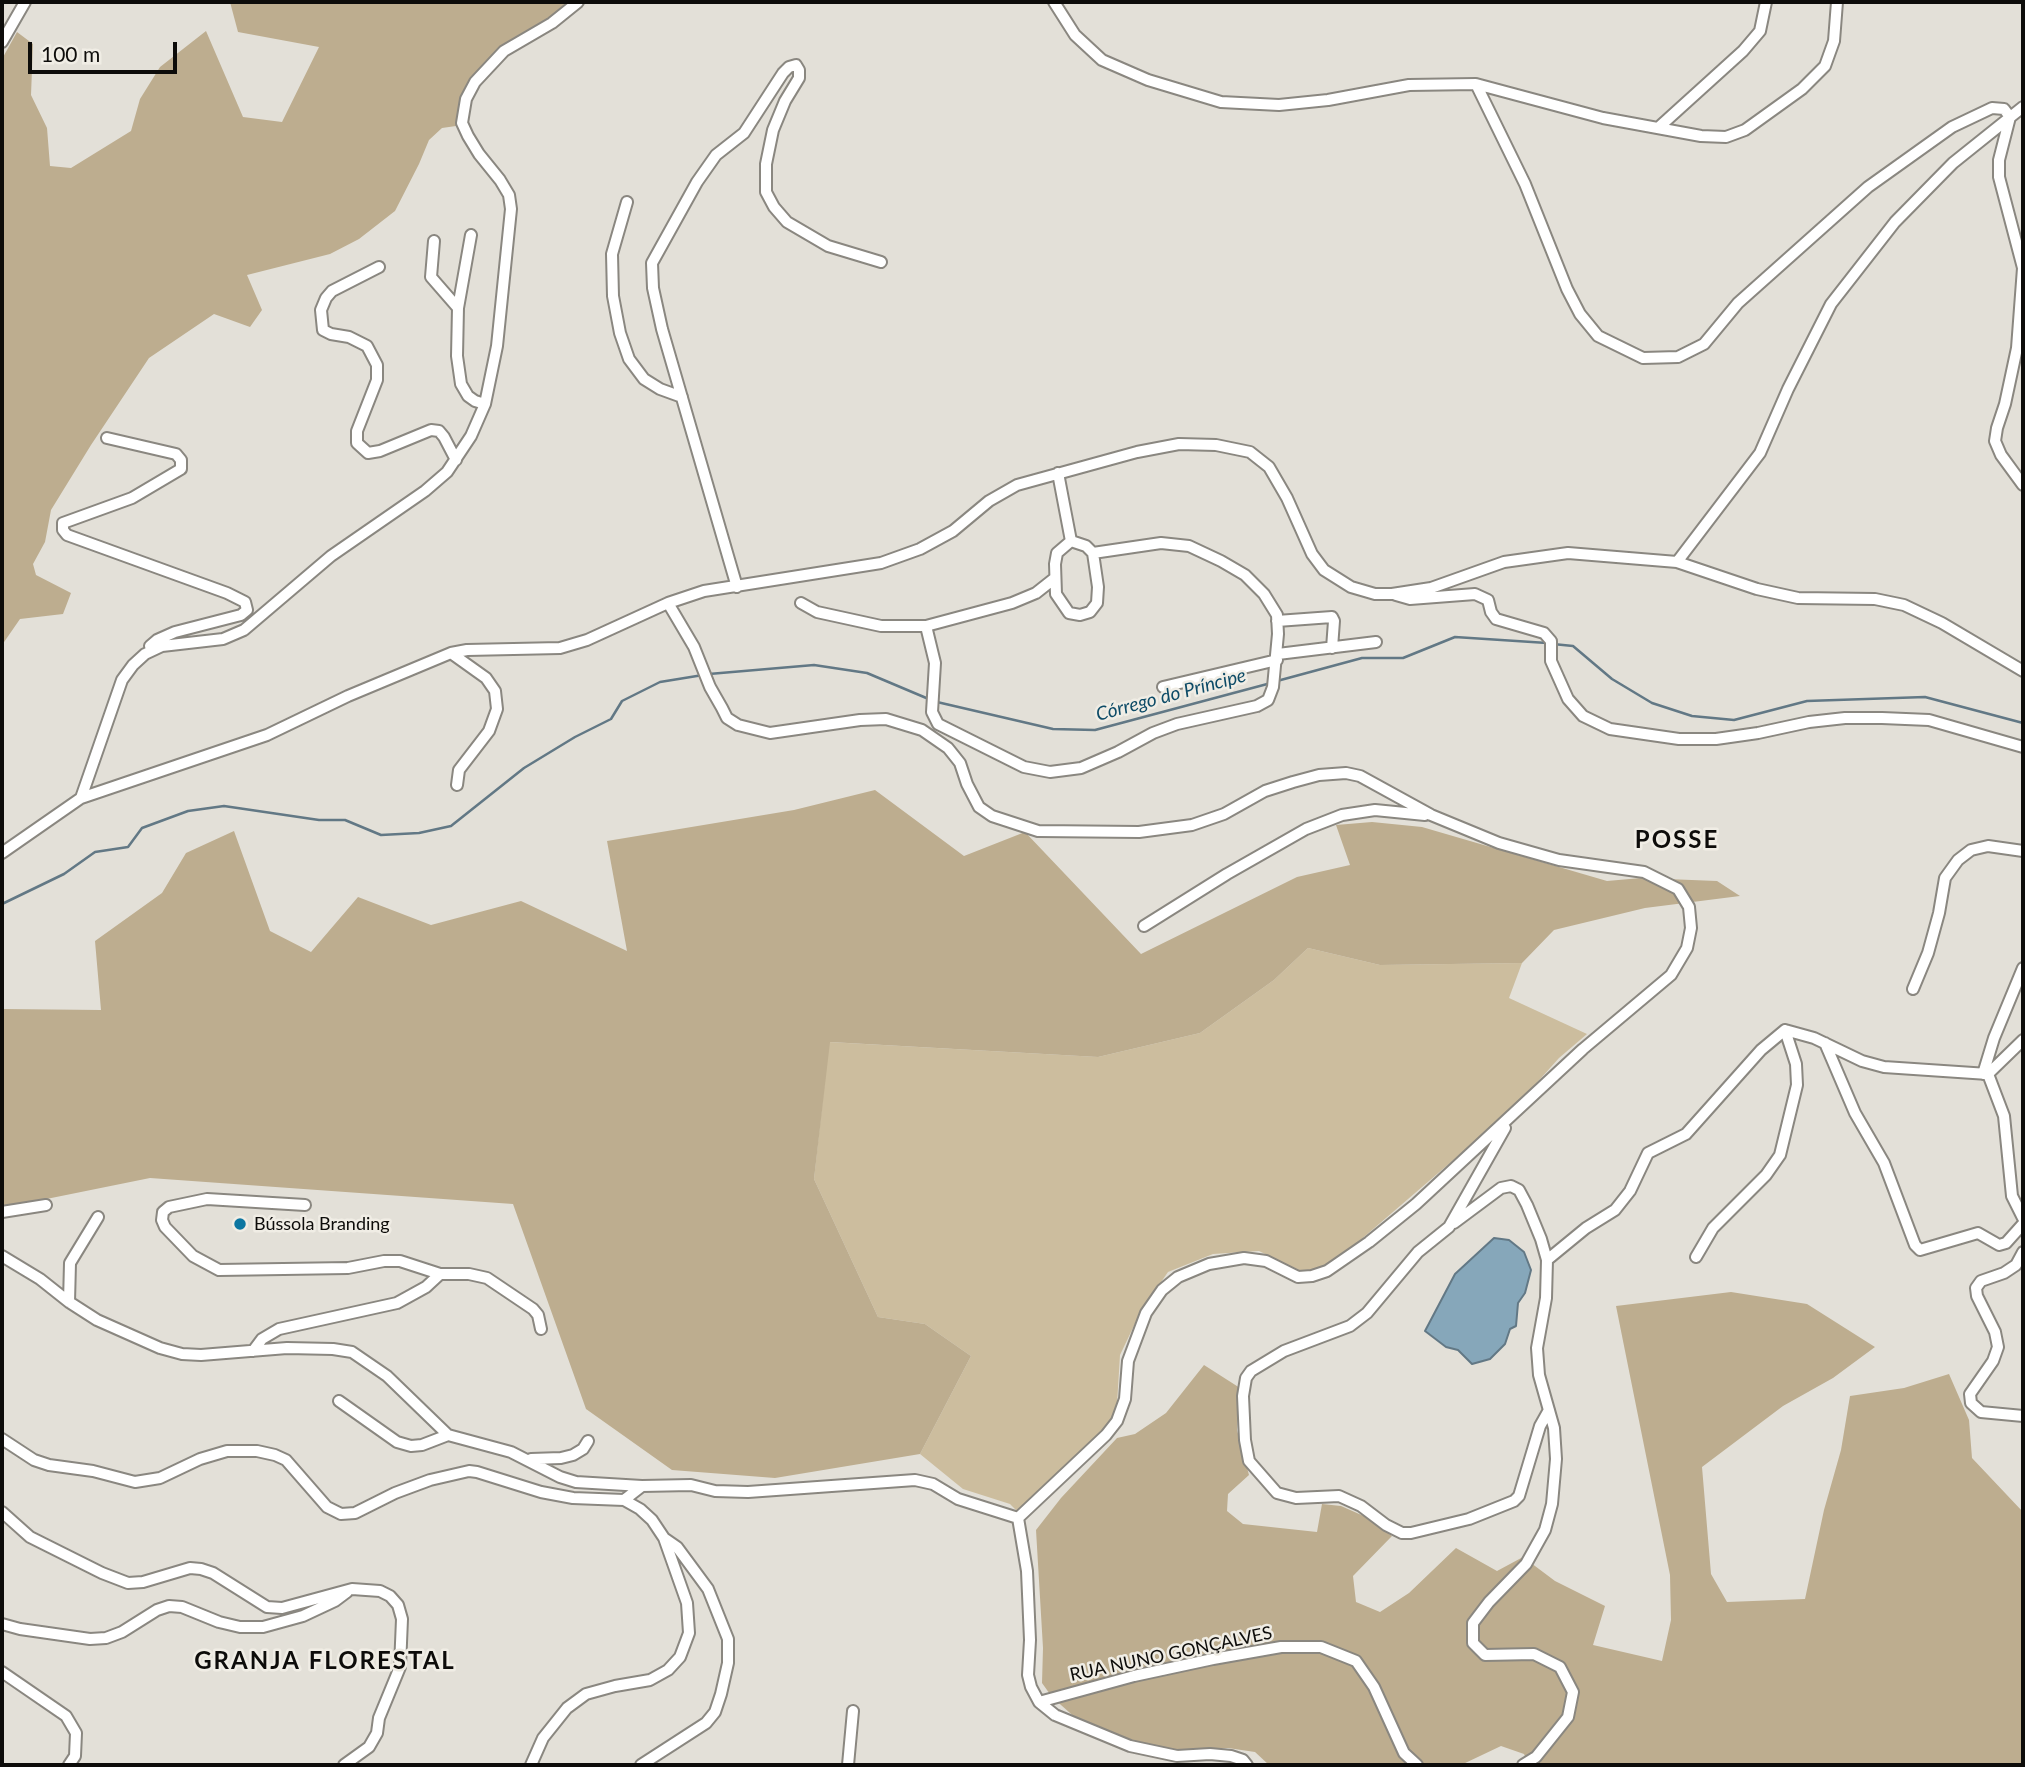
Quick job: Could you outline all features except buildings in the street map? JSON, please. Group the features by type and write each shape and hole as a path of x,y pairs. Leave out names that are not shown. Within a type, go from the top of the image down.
{"street":[{"path":"2,42 25,2"},
{"path":"145,654 162,646 181,642 223,639 244,630 331,556 425,492 456,460 471,436 485,404 497,346 511,209 509,195 479,154 462,123 466,99 475,82 504,51 552,23 578,2"},
{"path":"1054,2 1075,35 1102,60 1148,80 1221,102 1279,105 1328,100 1409,85 1476,84 1603,118 1701,136 1726,137 1745,130 1802,89 1825,66 1834,41 1837,2"},
{"path":"1658,128 1743,51 1760,31 1766,2"},
{"path":"737,587 662,329 653,288 652,262 697,182 716,155 744,133 789,67 796,65 799,78 785,101 773,130 766,164 766,192 787,222 828,246 881,262"},
{"path":"1476,84 1525,184 1567,289 1580,314 1598,336 1643,358 1678,357 1704,344 1738,303 1777,266 1868,187 1952,127 1992,108 2004,109 2010,117"},
{"path":"1677,562 1760,453 1788,389 1831,304 1895,222 1953,163 2023,107"},
{"path":"2010,117 1998,160 1999,177 2022,268 2017,348 1995,441 2001,455 2023,485"},
{"path":"627,202 612,254 613,296 620,333 629,359 644,379 660,389 682,397"},
{"path":"471,235 458,307 457,356 461,384 468,396 485,404"},
{"path":"434,241 431,277 458,307"},
{"path":"379,267 332,291 321,310 323,330 349,337 367,346 377,365 377,380 357,431 357,443 368,453 380,451 431,429 439,431 444,437 456,460"},
{"path":"81,798 122,680 133,665 157,640 175,632 241,615 247,610 246,602 227,593 67,535 63,530 63,523 132,498 181,469 181,460 176,454 107,439"},
{"path":"2,853 81,798 267,735 348,696 451,653 467,650 551,650 576,644 668,603 704,591 881,563 907,554 953,531 989,501 1017,485 1179,444 1216,445 1250,452 1269,467 1287,498 1312,554 1324,570 1351,587 1375,594 1431,588 1504,562 1568,553 1677,562 1757,589 1798,598 1875,599 1904,605 1942,623 2023,671"},
{"path":"1058,473 1071,541"},
{"path":"1071,541 1086,546 1093,552 1098,587 1097,603 1090,612 1080,615 1069,613 1056,594 1057,553 1071,541"},
{"path":"926,625 935,663 932,712 938,724 951,733 1024,767 1050,772 1081,768 1177,724 1257,706 1268,700 1278,657 1277,615 1264,594 1245,575 1189,546 1161,542 1093,552"},
{"path":"801,604 817,612 881,626 926,625 1012,603 1036,593 1055,578"},
{"path":"1392,594 1410,599 1475,594 1488,600 1496,619 1544,633 1551,645 1551,661 1568,699 1583,716 1610,729 1679,739 1716,739 1845,718 1929,720 2023,747"},
{"path":"668,603 702,663 710,687 727,718 738,725 770,733 860,720 886,719 922,730 948,748 960,763 979,807 992,816 1038,831 1139,832 1192,825 1224,814 1265,791 1319,775 1346,773 1360,776 1431,815 1499,842 1559,860 1644,872 1678,890 1689,907 1691,928 1687,948 1671,975 1584,1049 1397,1219 1327,1271 1312,1276 1298,1276 1266,1261 1244,1258 1209,1264 1178,1277 1162,1290 1146,1313 1128,1361 1125,1399 1116,1422 1106,1435 1018,1518"},
{"path":"1278,621 1332,617 1332,648"},
{"path":"1163,687 1278,657 1376,642"},
{"path":"451,653 486,678 495,691 497,709 489,731 459,770 457,785"},
{"path":"1144,926 1227,874 1306,830 1330,820 1375,810 1431,815"},
{"path":"1913,989 1928,953 1945,878 1958,860 1970,850 1988,846 2023,851"},
{"path":"2023,968 1994,1038 1986,1074 2004,1116 2012,1196 2023,1218"},
{"path":"1785,1030 1814,1038 1862,1061 1884,1067 1986,1074 2023,1040"},
{"path":"1696,1257 1713,1227 1766,1175 1780,1156 1797,1085 1796,1065 1785,1030"},
{"path":"1547,1260 1586,1228 1615,1210 1630,1191 1648,1153 1686,1134 1761,1050 1785,1030"},
{"path":"1825,1043 1855,1113 1884,1163 1915,1245 1920,1250 1979,1233 1999,1245 2006,1243 2023,1224"},
{"path":"1449,1227 1512,1115"},
{"path":"1523,1765 1536,1756 1568,1717 1573,1692 1560,1667 1534,1654 1485,1655 1473,1643 1473,1623 1489,1602 1526,1564 1545,1530 1552,1504 1556,1459 1549,1409 1539,1375 1537,1348 1546,1298 1547,1260 1541,1239 1519,1190 1511,1186 1501,1188 1449,1227 1418,1252 1367,1313 1350,1326 1284,1351 1257,1365 1246,1378 1243,1396 1245,1440 1250,1461 1277,1493 1296,1497 1339,1496 1402,1533 1469,1519 1514,1501 1519,1496 1540,1426 1549,1409"},
{"path":"305,1205 207,1199 169,1207 163,1212 162,1220 165,1227 193,1256 219,1270 348,1268 384,1261 400,1261 440,1274 469,1274 487,1278 533,1309 538,1315 541,1329"},
{"path":"2,1212 46,1205"},
{"path":"69,1302 70,1263 98,1217"},
{"path":"2023,1252 2016,1265 2004,1273 1981,1281 1976,1288 1977,1296 1996,1332 1998,1346 1993,1361 1970,1394 1971,1403 1981,1412 2023,1416"},
{"path":"2,1256 40,1279 97,1320 160,1348 182,1354 201,1355 322,1349 352,1352 387,1376 448,1435 511,1452 560,1477 576,1482 642,1486 691,1485 715,1491 748,1492 915,1480 933,1484 958,1499 1018,1518"},
{"path":"253,1351 262,1339 279,1329 397,1303 426,1287 440,1274"},
{"path":"339,1401 397,1442 411,1446 422,1445 448,1435"},
{"path":"2,1438 34,1460 49,1465 93,1471 135,1482 160,1478 200,1459 227,1451 257,1451 275,1455 286,1460 327,1507 341,1514 355,1513 395,1493 430,1480 469,1471 541,1492 573,1498 624,1500 652,1520 664,1538 687,1603 689,1633 680,1657 668,1670 650,1680 586,1694 567,1708 543,1738 531,1765"},
{"path":"528,1460 573,1455 583,1449 588,1441"},
{"path":"624,1500 642,1486"},
{"path":"2,1512 30,1537 128,1583 201,1569 213,1573 267,1607 282,1608 352,1589 380,1591 390,1596 398,1605 402,1619 400,1667 379,1718 377,1733 369,1747 344,1765"},
{"path":"1018,1518 1027,1571 1030,1640 1028,1675 1039,1702 1055,1715 1130,1746 1177,1756 1231,1756 1243,1759 1247,1765"},
{"path":"641,1765 706,1723 718,1703 728,1663 727,1639 708,1589 677,1547 664,1538"},
{"path":"2,1624 78,1638 106,1638 169,1606 182,1607 219,1622 240,1627 263,1628 303,1616 335,1601 352,1589"},
{"name":"RUA NUNO GONÇALVES","path":"1039,1702 1135,1676 1213,1660 1281,1647 1321,1647 1356,1661 1374,1687 1404,1753 1417,1765"},
{"path":"2,1672 66,1716 76,1733 75,1756 69,1765"},
{"path":"848,1765 853,1711"}],"shaded area":[{"path":"230,2 576,2 539,31 499,49 477,71 461,97 456,126 442,128 429,140 395,211 359,239 330,254 247,275 262,310 250,327 214,314 149,358 51,510 45,542 33,564 36,575 71,593 63,614 20,619 2,645 2,59 17,32 33,44 31,95 47,128 50,166 71,168 131,131 140,99 160,67 206,31 243,117 282,122 319,47 238,32"},
{"path":"875,790 964,856 1025,832 1141,954 1297,877 1350,865 1336,825 1372,822 1422,827 1607,881 1641,878 1717,881 1740,896 1645,908 1554,930 1522,963 1380,965 1308,948 1274,980 1200,1033 1098,1057 830,1042 814,1179 878,1317 925,1324 971,1356 920,1454 775,1478 672,1470 586,1409 513,1204 150,1178 2,1208 2,1009 101,1010 95,941 162,893 186,853 234,831 270,931 311,952 358,897 431,925 521,901 627,951 607,841 794,810"},
{"path":"1308,948 1380,965 1522,963 1509,998 1587,1034 1559,1058 1515,1107 1329,1267 1305,1273 1259,1251 1213,1254 1168,1272 1141,1311 1120,1355 1117,1404 1106,1432 1019,1513 1010,1504 963,1489 920,1454 971,1356 925,1324 878,1317 814,1179 829,1042 1098,1057 1200,1033 1274,980"},
{"path":"1731,1292 1807,1304 1875,1347 1833,1378 1783,1406 1702,1467 1711,1574 1727,1602 1805,1599 1824,1510 1841,1450 1850,1396 1904,1388 1949,1374 1969,1420 1972,1458 2023,1512 2023,1765 1529,1765 1524,1754 1501,1746 1461,1765 1269,1765 1255,1752 1228,1748 1179,1752 1152,1748 1079,1721 1052,1697 1042,1683 1043,1648 1036,1530 1061,1498 1117,1438 1135,1434 1166,1413 1204,1365 1240,1388 1237,1430 1249,1475 1228,1494 1227,1511 1243,1524 1317,1532 1322,1504 1341,1506 1366,1517 1392,1536 1353,1576 1356,1602 1380,1612 1409,1593 1456,1548 1497,1571 1523,1557 1555,1581 1605,1606 1593,1645 1662,1661 1671,1620 1670,1575 1616,1306"}],"water":[{"path":"1494,1238 1509,1240 1524,1252 1531,1270 1525,1293 1518,1303 1516,1326 1510,1329 1505,1344 1490,1359 1472,1364 1458,1350 1446,1347 1425,1331 1455,1274"}],"waterway":[{"name":"Córrego do Príncipe","path":"1277,681 1362,658 1403,658 1455,637 1547,643"},
{"name":"Córrego do Príncipe","path":"1553,644 1573,646 1612,679 1652,703 1692,716 1734,720 1807,701 1925,697 2023,723"},
{"name":"Córrego do Príncipe","path":"709,674 814,665 867,673 931,700"},
{"name":"Córrego do Príncipe","path":"2,904 64,874 95,852 128,847 142,828 188,811 224,806 319,820 345,820 381,835 419,833 451,826 524,768 611,719 622,701 660,682 703,675"},
{"name":"Córrego do Príncipe","path":"937,702 1053,729 1095,730 1271,683"}],"place":[{"name":"Bússola Branding","path":"240,1224"}],"district":[{"name":"POSSE","path":"1677,840"},
{"name":"GRANJA FLORESTAL","path":"325,1661"}]}
